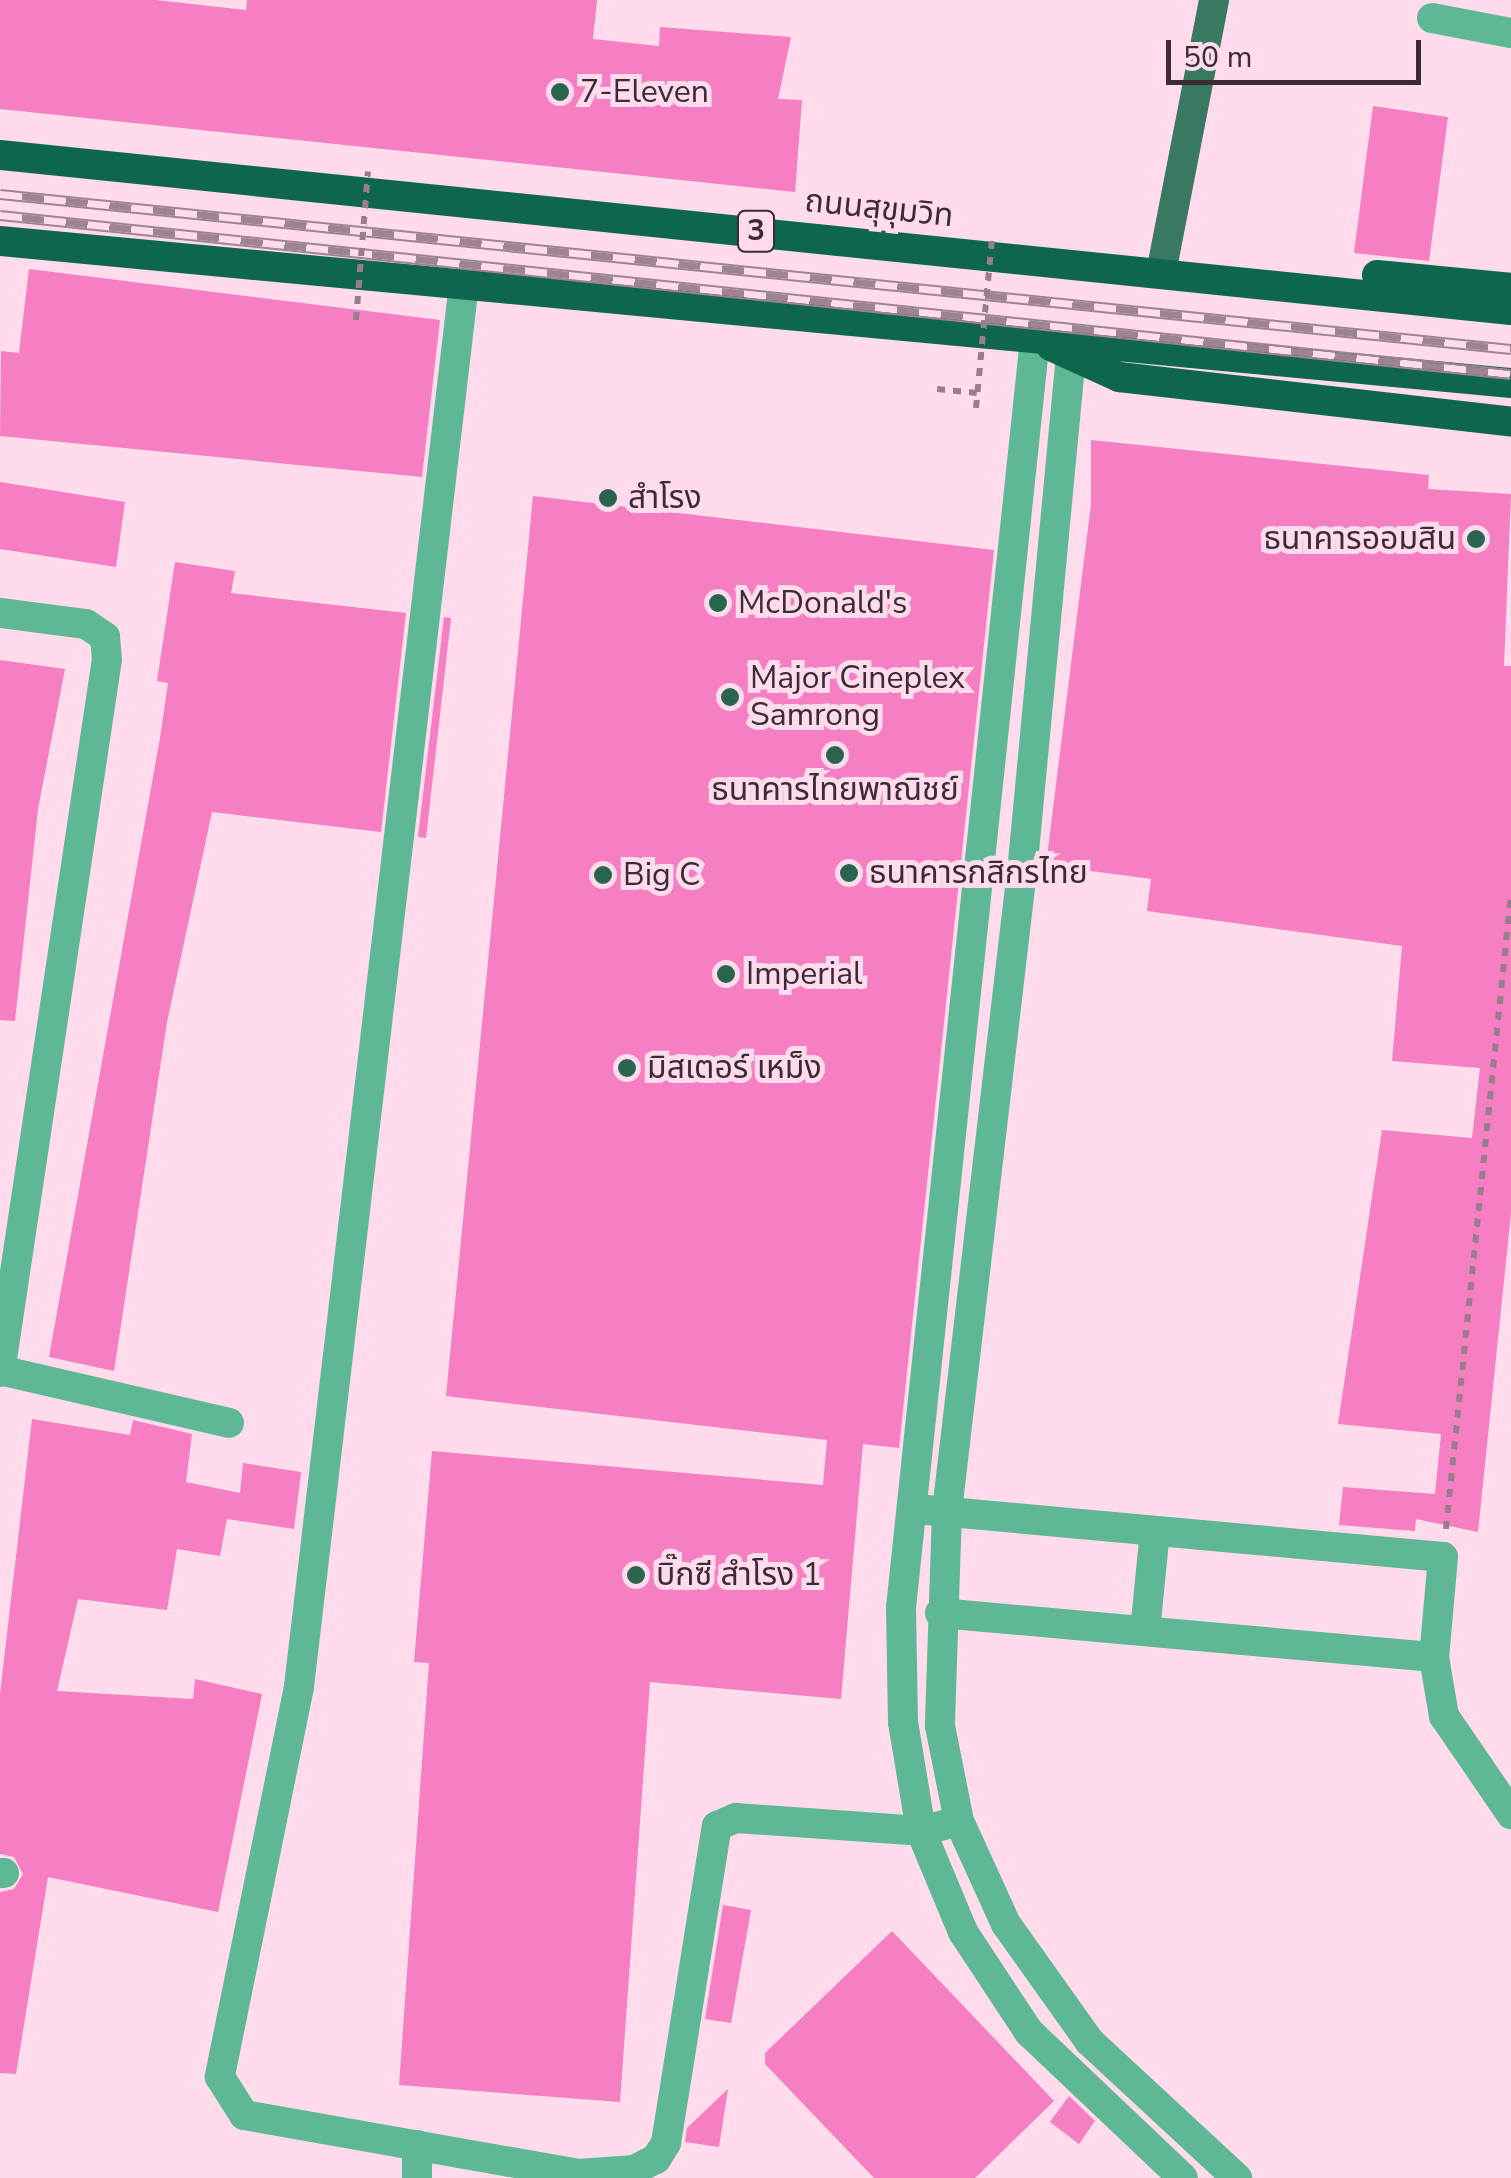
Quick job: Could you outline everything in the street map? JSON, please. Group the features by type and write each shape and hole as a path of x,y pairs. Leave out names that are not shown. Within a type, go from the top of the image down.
{"highway":[{"name":"ถนนสุขุมวิท","path":"0,155 1511,310"},
{"path":"0,242 1511,383"},
{"path":"1161,272 1228,261 1511,288"},
{"path":"1035,339 1119,377 1511,422"}],"main road":[{"path":"1161,272 1214,0"}],"street":[{"path":"1432,18 1511,33"},
{"path":"464,284 299,1687 220,2076 244,2116 418,2145 498,2166 578,2176 634,2170 656,2159 666,2143 717,1826 736,1818 921,1831 959,1821"},
{"path":"1035,339 901,1608 902,1722 921,1831 962,1932 1029,2032 1183,2178"},
{"path":"1071,355 1023,862 948,1511 940,1614 940,1726 959,1821 1006,1924 1106,2057 1237,2178"},
{"path":"0,613 86,624 105,637 107,659 14,1207 0,1371 228,1423"},
{"path":"914,1509 1443,1557 1434,1658 1444,1716 1500,1767 1511,1814"},
{"path":"1145,1632 1155,1531"},
{"path":"940,1614 1434,1658"},
{"path":"1081,2080 1106,2057"},
{"path":"417,2178 418,2145"}],"path":[{"path":"356,320 368,171"},
{"path":"976,408 992,239"},
{"path":"938,389 978,393"},
{"path":"1443,1557 1511,893"}],"building":[{"path":"0,0 156,0 246,10 247,0 597,0 593,39 659,46 660,27 791,37 778,99 802,100 795,192 0,109"},
{"path":"1373,106 1448,117 1429,261 1354,253"},
{"path":"29,269 440,320 422,477 0,436 1,351 19,353"},
{"path":"1091,440 1429,475 1428,489 1511,494 1504,666 1511,666 1511,1213 1478,1532 1416,1519 1415,1531 1339,1525 1343,1487 1435,1494 1441,1434 1338,1424 1382,1130 1472,1138 1480,1068 1392,1061 1402,946 1147,911 1151,879 1046,865 1091,504"},
{"path":"0,482 125,502 116,567 0,549"},
{"name":"Imperial","path":"533,496 994,550 899,1448 863,1444 841,1699 650,1682 620,2102 399,2085 429,1663 414,1662 432,1451 823,1485 827,1440 446,1396"},
{"path":"175,562 235,571 231,593 406,613 381,832 212,812 167,1022 114,1371 49,1357 160,738 168,683 157,681"},
{"path":"444,617 451,618 426,838 418,837"},
{"path":"0,660 65,669 38,809 15,1021 0,1020"},
{"path":"32,1419 130,1435 133,1420 192,1434 186,1482 240,1493 243,1463 301,1472 294,1529 227,1519 220,1556 177,1549 167,1610 78,1599 57,1691 193,1699 195,1679 262,1694 218,1912 48,1877 16,2074 0,2073 0,1892 14,1889 23,1874 14,1857 0,1854 0,1694"},
{"path":"723,1905 751,1910 731,2023 705,2019"},
{"path":"892,1931 1054,2101 975,2178 874,2178 765,2064 765,2053"},
{"path":"728,2089 719,2147 685,2142 687,2128"},
{"path":"1069,2096 1095,2121 1079,2144 1050,2122"}],"railway":[{"path":"0,194 1511,349"},
{"path":"0,215 1511,374"}],"place":[{"name":"7-Eleven","path":"560,92"},
{"name":"สำโรง","path":"608,498"},
{"name":"ธนาคารออมสิน","path":"1476,539"},
{"name":"McDonald's","path":"718,603"},
{"name":"Major Cineplex Samrong","path":"730,697"},
{"name":"ธนาคารไทยพาณิชย์","path":"835,755"},
{"name":"ธนาคารกสิกรไทย","path":"849,873"},
{"name":"Big C","path":"603,875"},
{"name":"Imperial","path":"726,974"},
{"name":"มิสเตอร์ เหม็ง","path":"627,1068"},
{"name":"บิ๊กซี สำโรง 1","path":"636,1575"}]}
